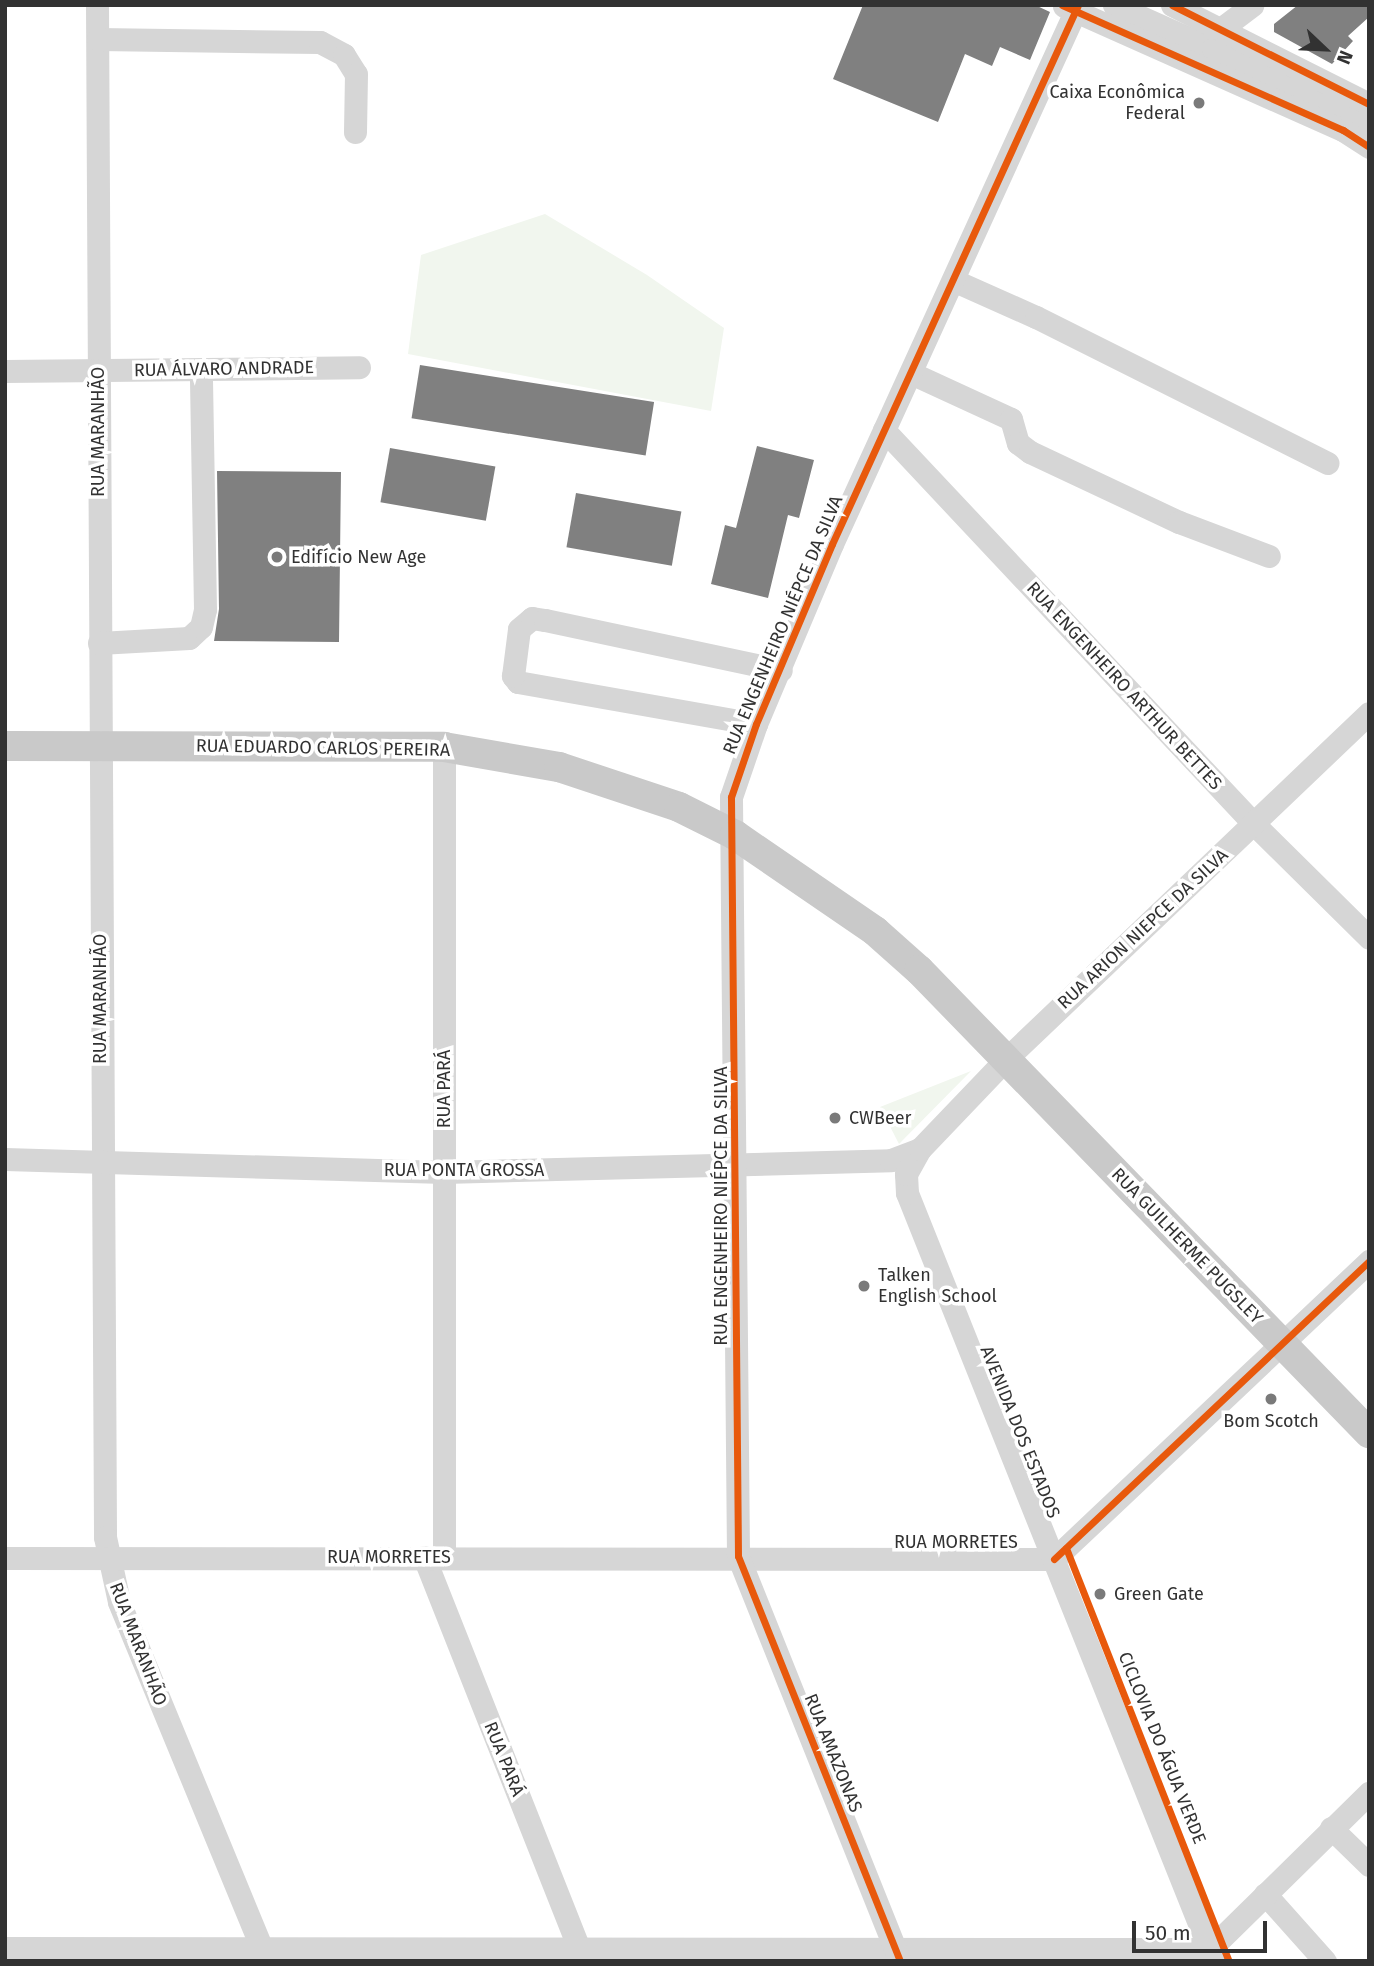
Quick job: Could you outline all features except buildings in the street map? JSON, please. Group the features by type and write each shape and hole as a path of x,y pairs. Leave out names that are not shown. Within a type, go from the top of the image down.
{"main road":[{"name":"RUA EDUARDO CARLOS PEREIRA","path":"5,746 444,747 559,767 679,807 735,835 875,931 1006,1059"},
{"name":"RUA GUILHERME PUGSLEY","path":"1006,1059 1369,1433"}],"street":[{"name":"RUA MARANHÃO","path":"97,5 102,1493 107,1557 126,1621 265,1954"},
{"path":"1114,5 1213,49 1369,127"},
{"path":"1172,5 1369,104"},
{"path":"1222,28 1252,5"},
{"path":"1072,7 1343,130 1369,147"},
{"name":"RUA ENGENHEIRO NIÉPCE DA SILVA","path":"738,1556 733,786 757,724 884,430 954,281 1072,7"},
{"path":"98,39 320,42 344,55 356,74 355,132"},
{"path":"954,281 1037,317 1327,463"},
{"name":"RUA ÁLVARO ANDRADE","path":"5,371 359,367"},
{"path":"99,643 189,638 201,627 205,609 201,369"},
{"path":"911,373 1011,419 1018,443 1030,452 1179,522 1269,556"},
{"name":"RUA ENGENHEIRO ARTHUR BETTES","path":"884,430 1254,824 1369,938"},
{"path":"757,724 517,682 513,676 519,629 532,618 545,620 781,670"},
{"name":"RUA ARION NIEPCE DA SILVA","path":"920,1149 1006,1059 1369,713"},
{"name":"RUA PARÁ","path":"444,747 444,1172 434,1558 582,1955"},
{"name":"RUA PONTA GROSSA","path":"5,1159 444,1172 899,1159 920,1149"},
{"name":"AVENIDA DOS ESTADOS","path":"920,1149 906,1174 907,1193 1212,1955"},
{"path":"1054,1559 1369,1261"},
{"name":"RUA MORRETES","path":"5,1558 738,1556 1054,1559"},
{"name":"RUA AMAZONAS","path":"738,1556 897,1955"},
{"path":"5,1948 265,1954 1212,1955 1265,1894 1369,1793"},
{"path":"1331,1828 1369,1865"},
{"path":"1265,1894 1325,1961"}],"shaded area":[{"path":"545,214 647,275 724,328 711,411 408,354 421,255"},
{"path":"971,1071 899,1144 880,1107"}],"cycle path":[{"path":"1062,5 1343,130 1369,147"},
{"path":"900,1961 738,1556 731,797 756,724 832,544 1078,5"},
{"path":"1172,5 1369,104"},
{"path":"1054,1559 1369,1261"},
{"name":"CICLOVIA DO ÁGUA VERDE","path":"1066,1548 1229,1961"}],"place":[{"name":"Caixa Econômica Federal","path":"1199,103"},
{"name":"Edifício New Age","path":"277,557"},
{"name":"CWBeer","path":"835,1118"},
{"name":"Talken English School","path":"864,1286"},
{"name":"Bom Scotch","path":"1271,1399"},
{"name":"Green Gate","path":"1100,1594"}]}
